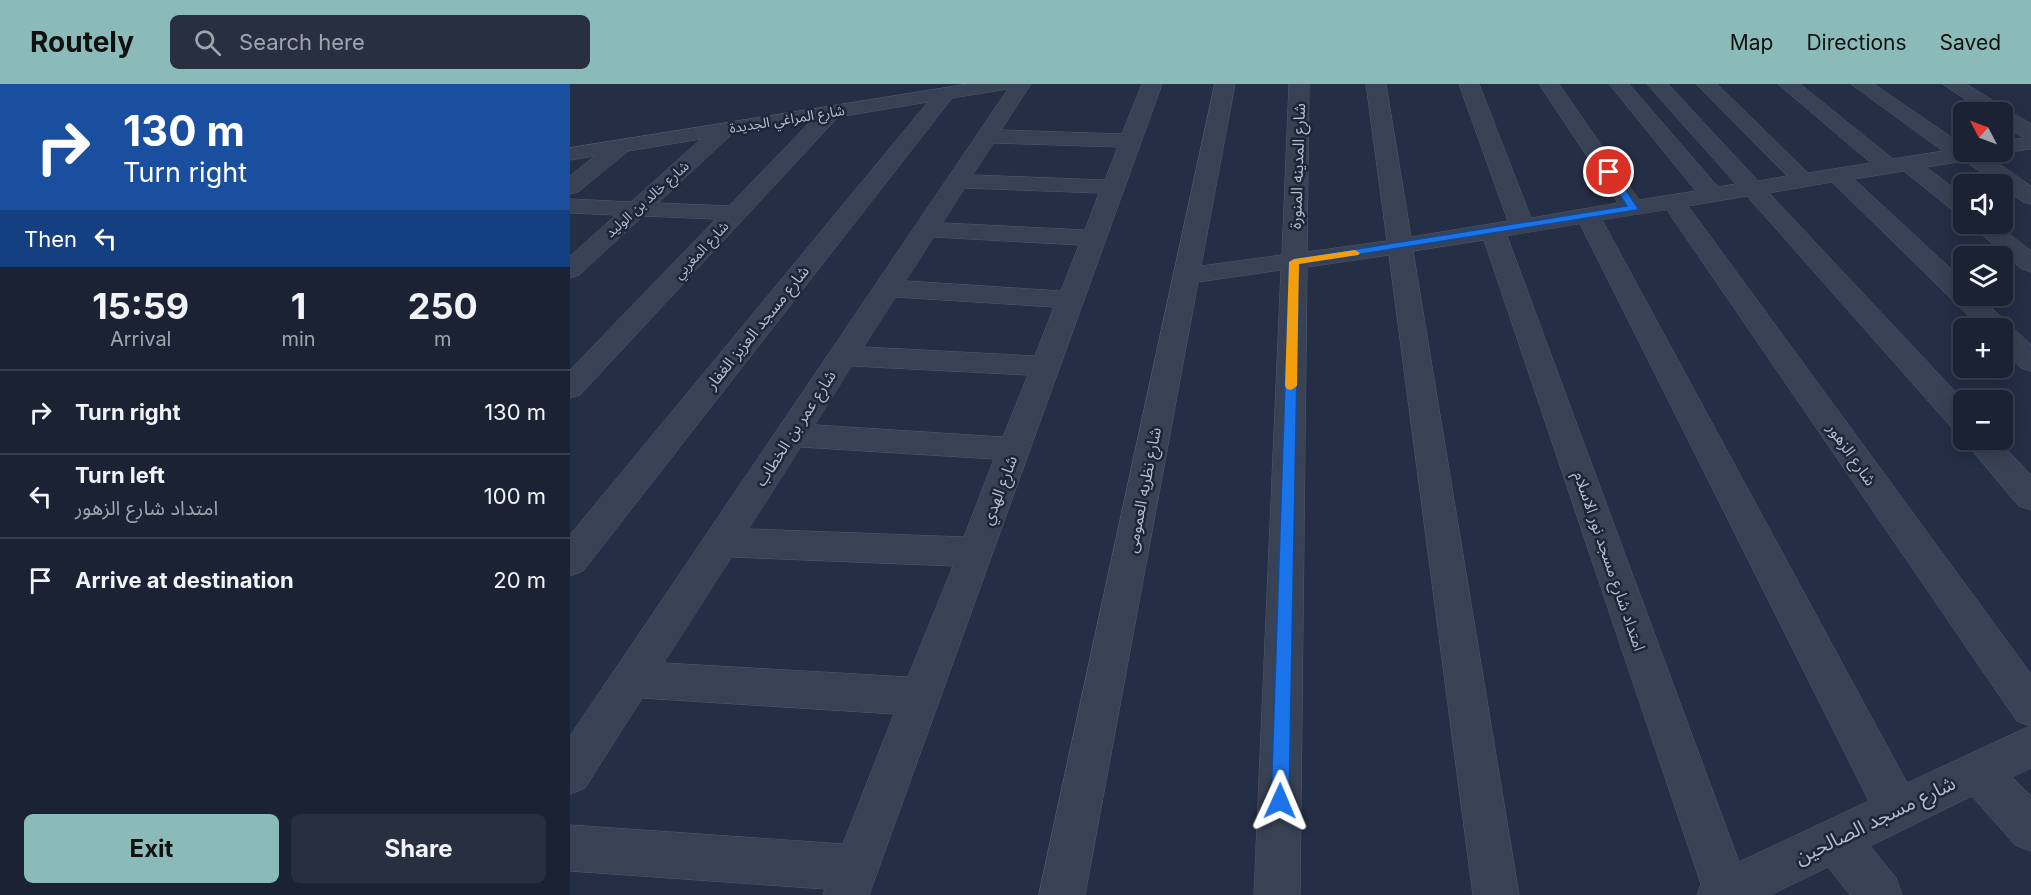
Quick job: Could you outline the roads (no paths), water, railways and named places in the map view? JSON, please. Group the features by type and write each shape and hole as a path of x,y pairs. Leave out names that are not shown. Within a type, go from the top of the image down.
{"street":[{"name":"شارع المراغي الجديدة","path":"570,154 1004,84"},
{"name":"شارع عمر بن الخطاب","path":"570,773 1021,84"},
{"name":"شارع الهدي","path":"851,881 1152,84"},
{"name":"شارع نظريه العمومى","path":"1062,895 1225,84"},
{"name":"شارع المدينه المنورة","path":"1277,895 1299,84"},
{"path":"1376,84 1496,895"},
{"name":"امتداد شارع مسجد نور الاسلام","path":"1469,84 1508,228 1723,893"},
{"path":"1549,84 1633,208"},
{"path":"1619,84 1712,195"},
{"path":"1658,84 1953,409"},
{"path":"1706,84 1803,180"},
{"path":"1788,84 1898,164 1953,201"},
{"path":"1861,84 1953,143"},
{"path":"1953,84 1982,102"},
{"name":"شارع مسجد العزيز الغفار","path":"570,561 945,93"},
{"name":"شارع المغربي","path":"570,388 581,365 736,213 831,112"},
{"path":"2013,122 2031,133"},
{"name":"شارع خالد بن الوليد","path":"570,270 725,129"},
{"path":"987,136 1130,141"},
{"path":"2013,145 2031,143"},
{"path":"570,187 621,146"},
{"path":"1187,276 1401,246 1953,155"},
{"path":"1982,162 2031,197"},
{"path":"1836,174 1987,318"},
{"path":"957,181 1113,186"},
{"name":"شارع الزهور","path":"1672,201 2031,707"},
{"path":"570,206 736,213"},
{"path":"1587,215 1897,809"},
{"path":"925,230 1094,238"},
{"path":"1994,234 2031,264"},
{"path":"887,288 1071,300"},
{"path":"2013,344 2031,361"},
{"path":"843,356 1046,366"},
{"path":"791,435 1015,449"},
{"path":"1989,450 2031,497"},
{"path":"721,542 976,552"},
{"path":"632,679 921,696"},
{"name":"شارع مسجد الصالحين","path":"1723,893 2031,746"},
{"path":"1978,771 2031,829"},
{"path":"1835,839 1879,895"},
{"path":"570,848 851,881"}]}
